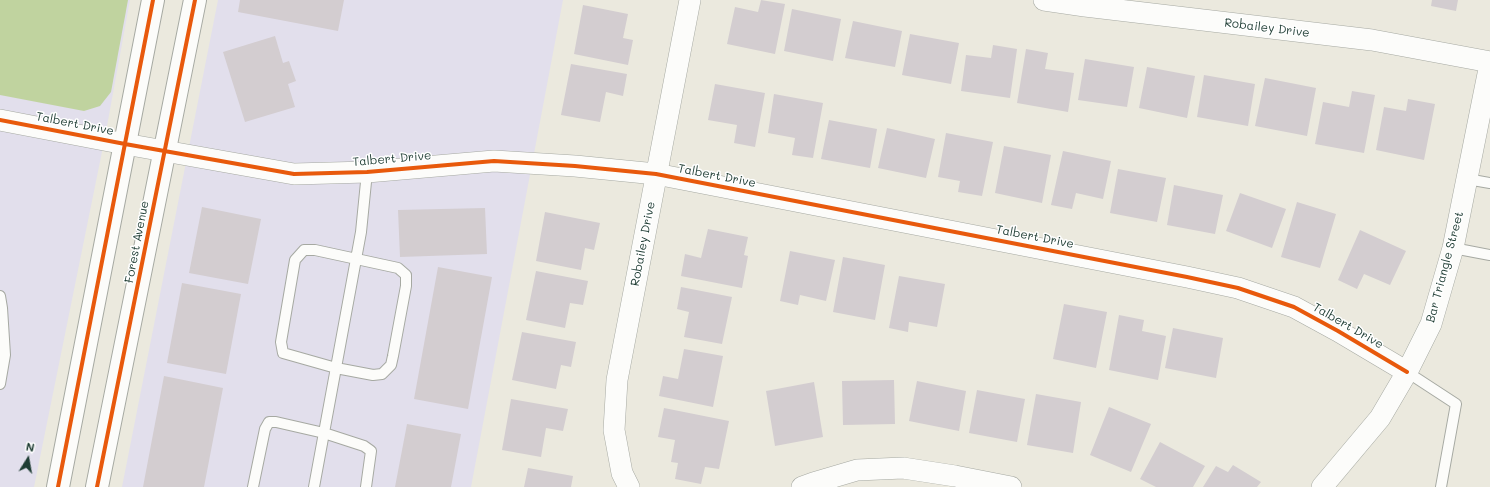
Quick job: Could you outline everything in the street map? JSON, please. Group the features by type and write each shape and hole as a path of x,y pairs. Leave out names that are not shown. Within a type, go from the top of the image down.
{"street":[{"path":"58,487 153,0"},
{"name":"Forest Avenue","path":"97,487 195,0"},
{"name":"Robailey Drive","path":"629,487 622,473 614,430 617,380 690,0"},
{"name":"Robailey Drive","path":"1044,0 1372,40 1490,63"},
{"name":"Bar Triangle Street","path":"1322,487 1380,418 1407,372 1431,324 1453,248 1490,63"},
{"name":"Talbert Drive","path":"0,120 294,174 367,172 494,161 575,166 656,174 1238,288 1294,307 1407,372"},
{"path":"802,487 857,470 903,468 1011,487"}],"lane":[{"path":"314,487 361,232 367,172"},
{"path":"1467,179 1490,183"},
{"path":"1453,248 1490,256"},
{"path":"304,250 315,250 398,268 406,275 406,286 391,365 382,374 373,376 336,368 283,353 281,342 295,260 304,250"},
{"path":"0,296 5,355 0,384"},
{"path":"1407,372 1456,404 1441,487"},
{"path":"253,487 265,429 269,422 276,422 324,434 364,446 371,451 366,487"}],"shaded area":[{"path":"0,0 130,0 105,137 34,487 0,487"},
{"path":"218,0 563,0 471,487 122,487"}],"green space":[{"path":"0,0 128,0 111,92 100,106 84,111 0,95"}],"building":[{"path":"240,0 344,0 338,31 238,12"},
{"path":"761,0 785,4 775,54 727,44 735,7 758,12"},
{"path":"1432,0 1458,0 1456,11 1431,6"},
{"path":"583,5 628,14 623,38 633,40 628,65 574,54"},
{"path":"792,9 841,19 833,61 784,51"},
{"path":"853,21 902,31 895,67 845,58"},
{"path":"910,34 959,43 951,84 902,75"},
{"path":"275,36 283,63 289,61 296,81 288,84 295,107 245,122 223,52"},
{"path":"993,45 1017,49 1010,98 961,91 966,55 991,58"},
{"path":"1026,49 1048,53 1045,69 1074,73 1068,112 1017,103"},
{"path":"1085,59 1134,67 1127,107 1078,100"},
{"path":"571,64 627,74 623,96 606,92 600,122 561,115"},
{"path":"1147,67 1195,76 1187,118 1139,108"},
{"path":"1204,75 1255,84 1248,126 1197,117"},
{"path":"1265,78 1316,88 1307,136 1255,126"},
{"path":"715,84 765,93 755,147 734,143 737,125 708,120"},
{"path":"1352,91 1375,95 1364,153 1315,144 1323,102 1349,107"},
{"path":"774,94 823,103 813,158 792,155 795,138 768,133"},
{"path":"1408,99 1435,104 1424,160 1376,150 1384,107 1406,111"},
{"path":"829,120 877,129 870,168 821,159"},
{"path":"887,128 935,139 926,178 878,168"},
{"path":"946,133 993,142 982,196 958,192 960,181 938,177"},
{"path":"1004,146 1051,155 1042,203 995,193"},
{"path":"1063,151 1111,161 1103,199 1076,193 1072,209 1051,205"},
{"path":"1118,169 1166,178 1157,222 1110,213"},
{"path":"1174,185 1223,195 1215,234 1167,225"},
{"path":"1240,193 1286,209 1272,248 1226,231"},
{"path":"1297,202 1336,214 1320,268 1281,257"},
{"path":"202,207 261,219 248,284 189,273"},
{"path":"485,208 487,254 400,257 398,210"},
{"path":"545,212 600,223 594,250 585,248 581,270 536,261"},
{"path":"708,229 748,237 744,255 748,256 742,288 681,276 685,254 701,258"},
{"path":"1360,230 1406,251 1390,285 1364,274 1357,289 1338,280"},
{"path":"790,251 835,260 826,301 800,295 798,305 780,301"},
{"path":"843,257 885,265 875,320 833,312"},
{"path":"438,267 492,277 468,409 414,399"},
{"path":"536,271 588,281 583,305 570,303 565,328 526,320"},
{"path":"899,276 945,284 937,327 909,322 908,332 889,328"},
{"path":"182,283 241,294 226,374 167,363"},
{"path":"681,287 732,297 722,344 684,337 689,312 677,309"},
{"path":"1064,304 1107,312 1096,368 1053,359"},
{"path":"1119,315 1144,320 1142,331 1166,336 1158,380 1109,370"},
{"path":"1173,328 1223,338 1216,378 1165,368"},
{"path":"522,332 576,342 571,367 561,365 556,389 512,380"},
{"path":"684,349 723,356 713,407 659,396 663,376 678,379"},
{"path":"164,376 223,388 204,487 143,487"},
{"path":"894,380 895,424 843,425 842,381"},
{"path":"917,381 966,391 959,431 909,421"},
{"path":"814,382 823,437 775,446 766,391"},
{"path":"977,390 1025,399 1017,442 969,433"},
{"path":"1036,394 1081,402 1073,453 1027,445"},
{"path":"511,399 568,409 563,431 546,428 541,457 502,450"},
{"path":"1109,407 1151,424 1131,472 1090,455"},
{"path":"664,408 729,421 719,469 705,467 701,484 675,479 678,463 671,462 675,440 658,437"},
{"path":"407,424 461,434 451,487 395,487"},
{"path":"1160,442 1205,466 1193,487 1156,487 1140,479"},
{"path":"1233,465 1261,482 1257,487 1203,487 1216,466 1228,472"},
{"path":"528,468 573,476 571,487 524,487"}],"cycle path":[{"path":"58,487 153,0"},
{"path":"97,487 195,0"},
{"path":"0,120 294,174 367,172 494,161 575,166 656,174 1238,288 1294,307 1407,372"}]}
